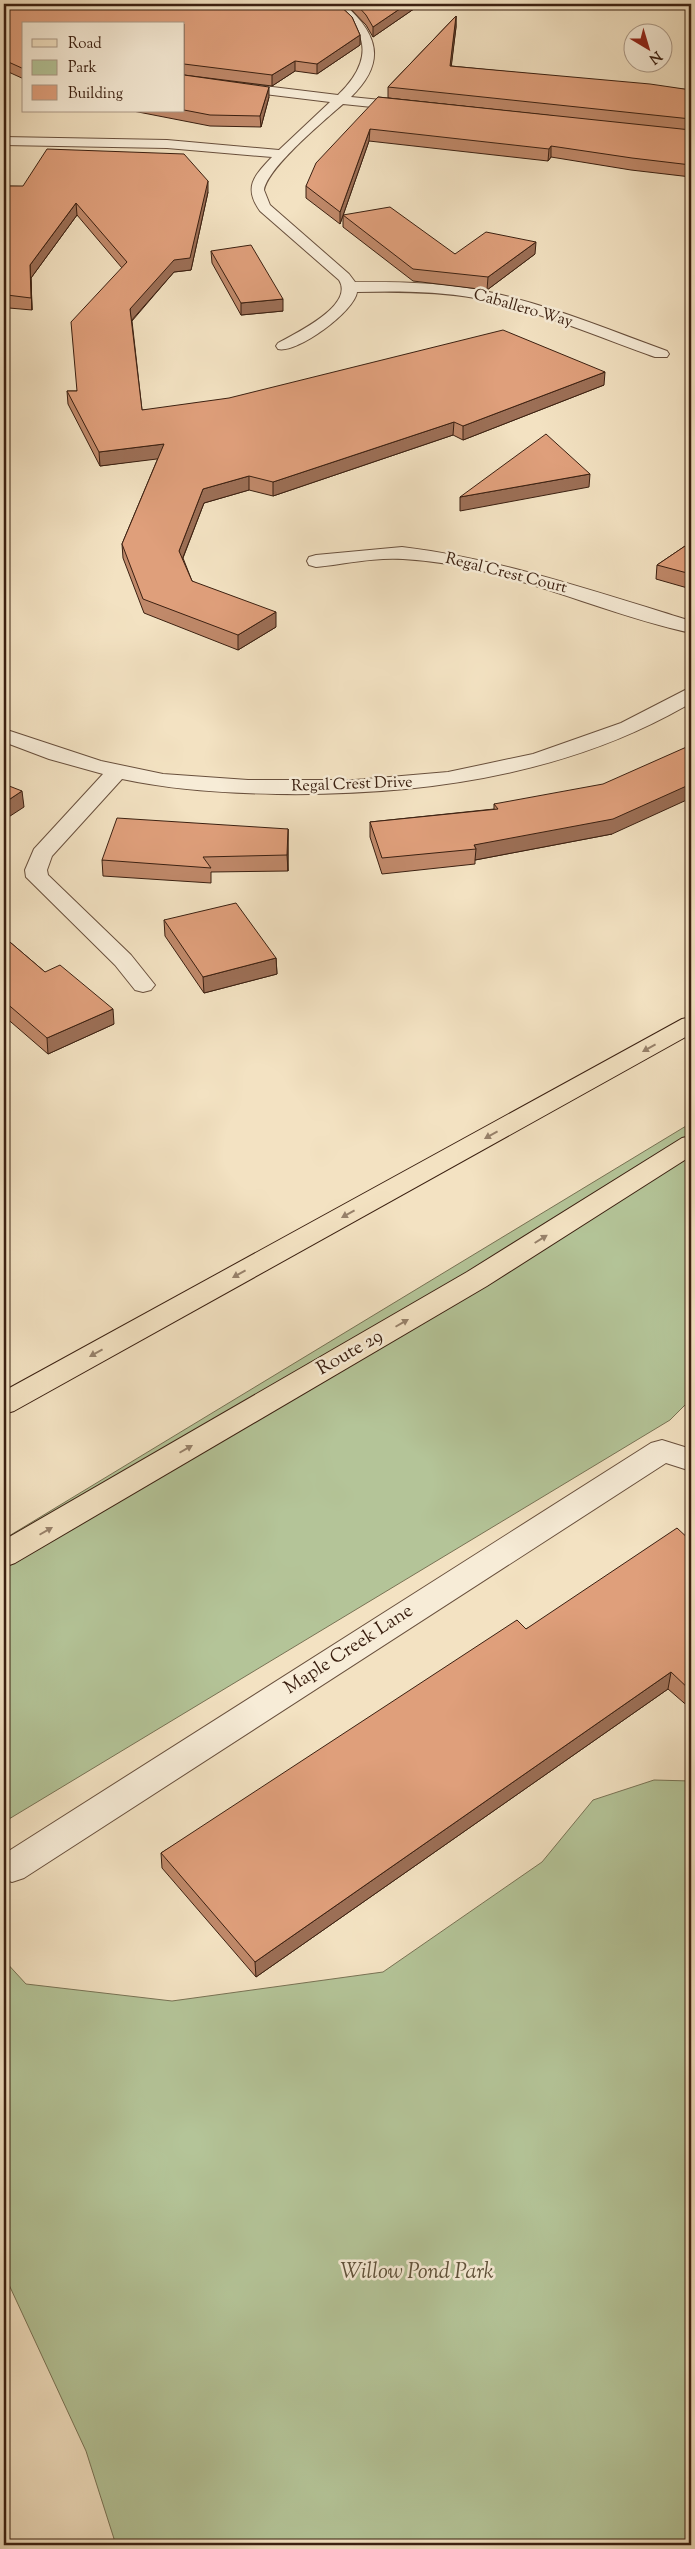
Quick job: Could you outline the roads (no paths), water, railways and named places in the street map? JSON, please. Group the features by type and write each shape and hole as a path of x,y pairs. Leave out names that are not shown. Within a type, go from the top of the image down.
{"main road":[{"path":"4,1404 691,1024"},
{"name":"Route 29","path":"4,1555 477,1279 691,1144"}],"street":[{"path":"284,346 327,322 349,296 350,287 333,265 265,208 257,192 259,183 283,154 357,84 365,72 370,59 370,47 359,24 337,4"},
{"path":"185,80 226,87 429,108"},
{"path":"4,141 166,144 283,154"},
{"name":"Caballero Way","path":"350,287 430,288 474,293 506,301 662,354"},
{"name":"Regal Crest Court","path":"316,561 402,553 445,558 512,573 691,627"},
{"name":"Regal Crest Drive","path":"4,735 57,754 148,778 221,785 315,789 394,786 467,775 533,760 595,742 641,721 691,693"},
{"path":"118,770 42,854 36,870 37,877 123,960 144,985"},
{"name":"Maple Creek Lane","path":"12,1867 662,1451 691,1460"}],"park label":[{"name":"Willow Pond Park","path":"417,2273"}]}
